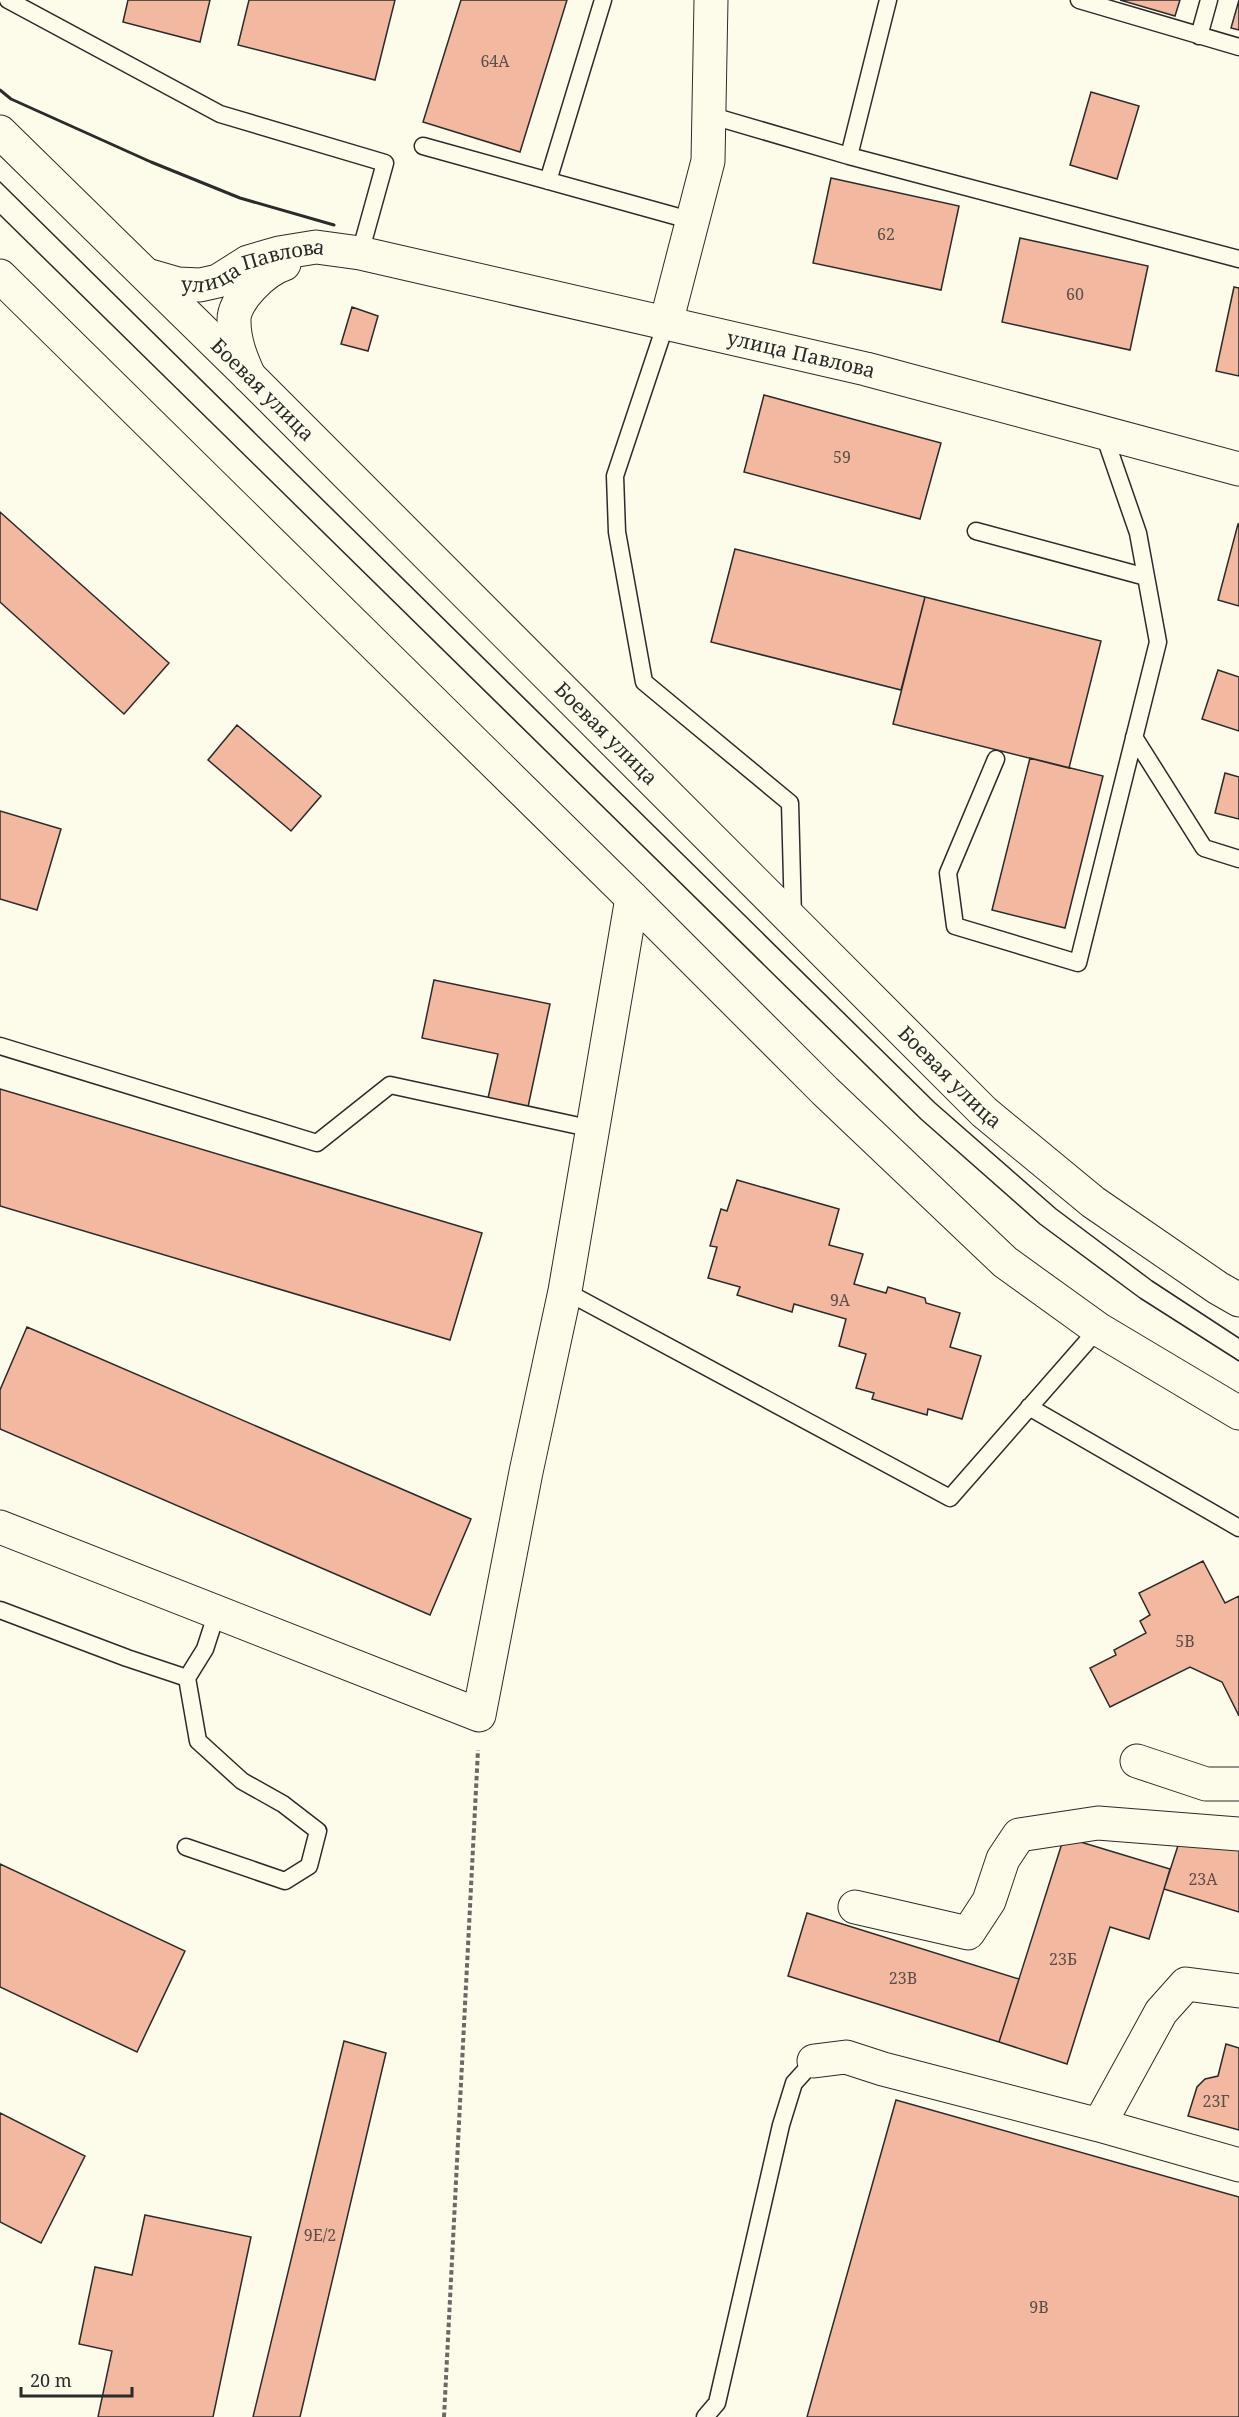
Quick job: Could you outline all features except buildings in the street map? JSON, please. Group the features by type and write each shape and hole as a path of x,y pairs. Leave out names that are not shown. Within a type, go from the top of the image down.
{"street":[{"path":"666,323 708,161 711,0"},
{"name":"Боевая улица","path":"0,132 249,376 984,1112 1093,1202 1239,1300"},
{"name":"улица Павлова","path":"147,275 178,284 200,285 218,281 248,262 279,253 316,248 360,253 866,369 1239,469"},
{"name":"улица Павлова","path":"249,376 238,350 233,319 249,288 274,267 314,255 360,253"},
{"path":"0,276 633,898 825,1091 1005,1262 1098,1329 1239,1413"},
{"path":"0,1527 479,1715 526,1472 565,1291 633,898"},
{"path":"1137,1761 1206,1785 1239,1784"},
{"path":"855,1907 968,1933 989,1901 1003,1859 1019,1835 1098,1823 1239,1834"},
{"path":"1099,2125 1161,2012 1186,1984 1239,1991"},
{"path":"814,2061 846,2057 1239,2165"}],"lane":[{"path":"8,0 220,114 385,163 360,253"},
{"path":"548,181 603,0"},
{"path":"849,156 888,0"},
{"path":"1079,0 1239,47"},
{"path":"1199,36 1209,0"},
{"path":"709,116 849,156 1239,259"},
{"path":"423,146 693,220"},
{"path":"666,323 615,476 617,532 644,682 790,803 793,922"},
{"path":"996,759 948,873 955,926 1078,963 1158,642 1138,533 1103,432"},
{"path":"976,531 1146,577"},
{"path":"1134,737 1204,848 1239,859"},
{"path":"0,1046 317,1143 390,1085 592,1129"},
{"path":"565,1291 950,1498 1098,1329"},
{"path":"1029,1407 1239,1528"},
{"path":"0,1610 187,1678"},
{"path":"186,1847 285,1881 309,1866 318,1831 283,1804 242,1781 198,1741 187,1678 205,1649 217,1612"},
{"path":"705,2417 717,2403 781,2125 794,2083 814,2061"}],"path":[{"path":"444,2417 479,1715"}],"tram line":[{"path":"0,182 935,1103 1056,1209 1152,1281 1239,1338"},
{"path":"0,215 921,1119 1040,1224 1140,1298 1239,1361"}],"wall":[{"path":"0,90 11,99 151,162 240,198 334,225"}]}
